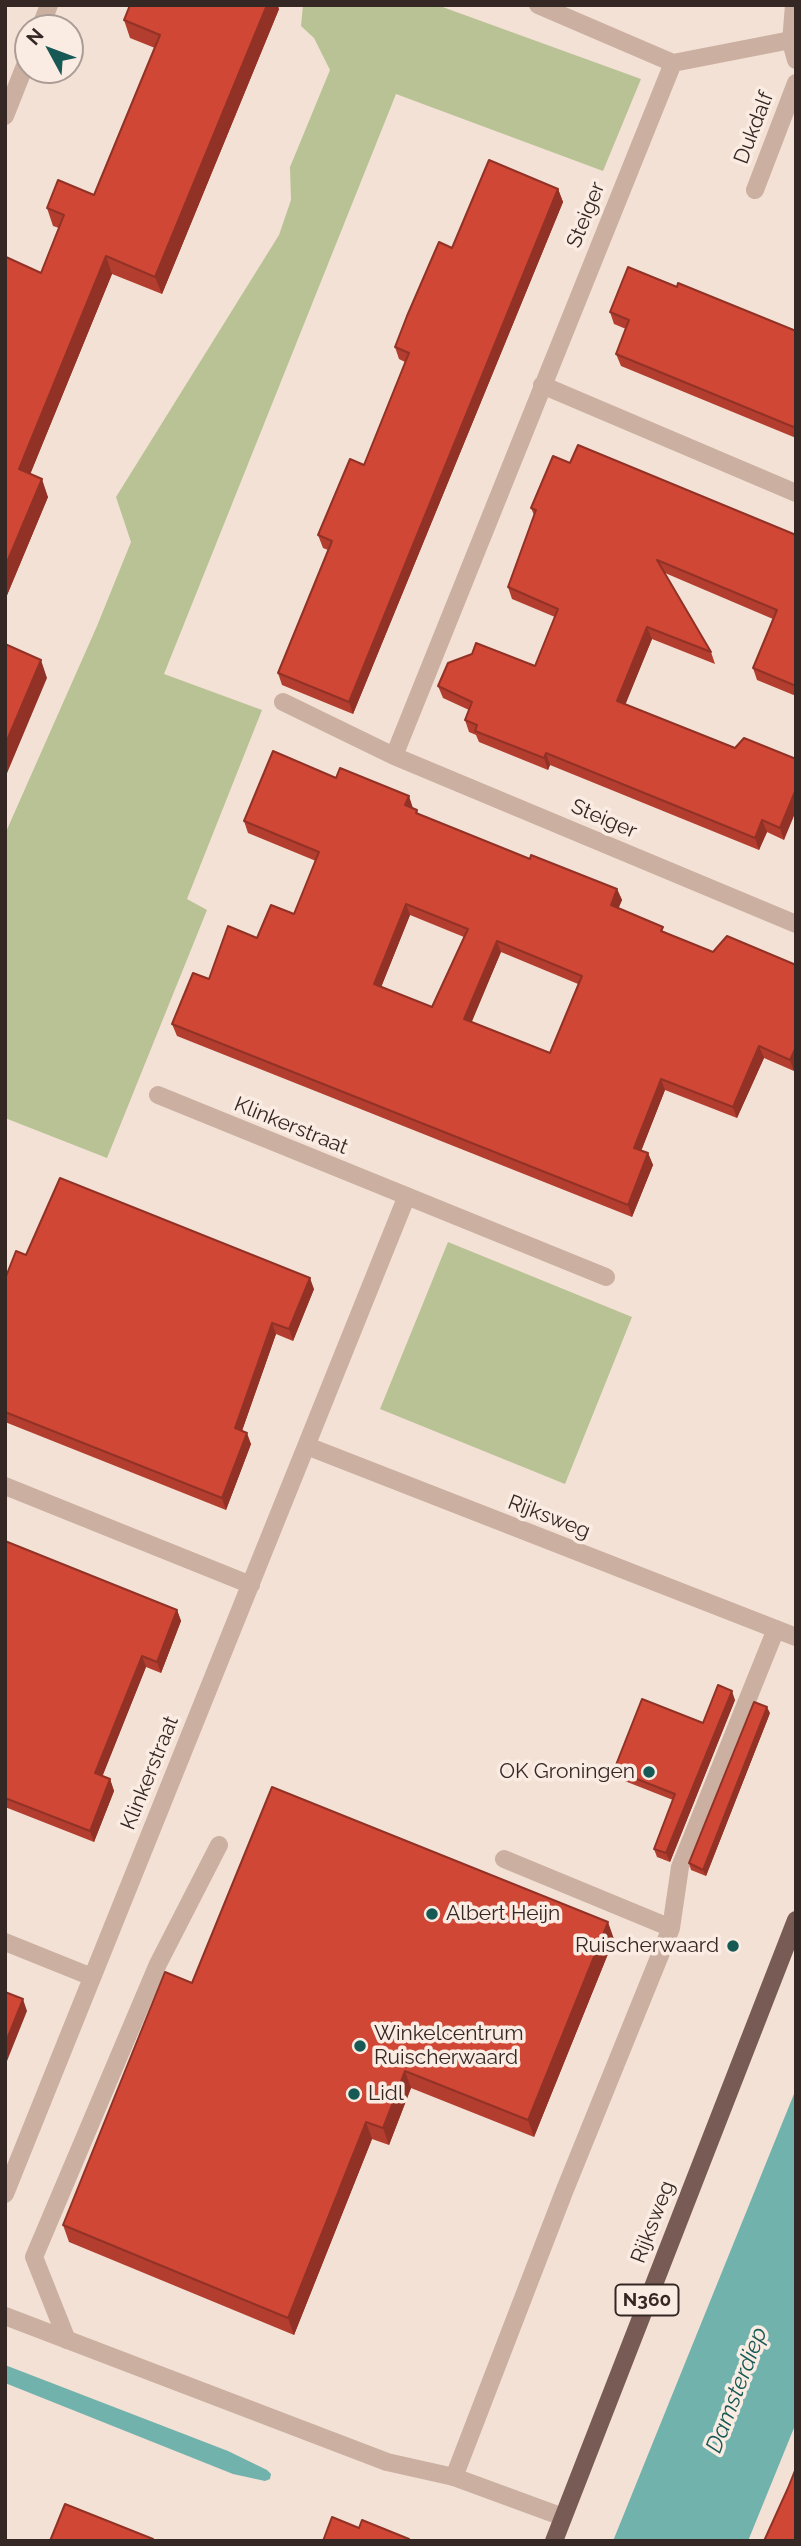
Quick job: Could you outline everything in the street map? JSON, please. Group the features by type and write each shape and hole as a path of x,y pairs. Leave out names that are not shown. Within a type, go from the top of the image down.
{"main road":[{"name":"Rijksweg","path":"554,2541 796,1920"}],"street":[{"path":"538,5 673,63 793,40"},
{"path":"794,5 793,40 796,60"},
{"name":"Steiger","path":"394,756 673,63"},
{"name":"Dukdalf","path":"755,190 796,83"},
{"path":"5,117 18,84"},
{"path":"542,385 796,493"},
{"name":"Steiger","path":"282,702 394,756 796,923"},
{"name":"Klinkerstraat","path":"158,1095 606,1277"},
{"name":"Klinkerstraat","path":"5,2194 406,1198"},
{"name":"Rijksweg","path":"307,1446 796,1637"},
{"path":"5,1486 250,1585"},
{"path":"454,2477 671,1928 680,1867 776,1629"},
{"path":"67,2340 34,2257 158,1964 219,1845"},
{"path":"504,1859 671,1928"},
{"path":"5,1942 92,1977"},
{"path":"5,2316 387,2462 454,2477 563,2517"}],"green space":[{"path":"303,5 437,5 641,79 603,171 396,94 164,674 262,710 187,899 207,910 107,1158 5,1118 5,834 131,542 116,497 279,235 291,200 290,167 330,70 314,38 301,26"},
{"path":"448,1242 632,1317 565,1484 380,1409"}],"water":[{"name":"Damsterdiep","path":"796,2089 796,2423 748,2541 613,2541"},
{"path":"5,2365 228,2451 267,2470 271,2474 270,2479 265,2481 233,2474 5,2383"}],"building":[{"path":"130,5 267,5 155,277 106,256 19,469 42,479 5,567 5,259 6,257 41,273 64,215 47,208 58,180 94,195 160,35 124,20"},
{"path":"489,160 558,189 349,702 278,673 332,541 318,535 350,459 364,465 409,353 395,347 407,316 439,242 452,248"},
{"path":"628,267 677,287 678,283 796,331 796,428 616,354 629,320 610,312"},
{"path":"578,445 796,535 796,686 753,668 777,610 657,560 711,652 647,627 617,701 735,748 744,738 796,759 796,789 780,828 762,820 755,838 546,753 544,758 475,731 477,725 465,720 472,702 438,686 448,663 472,654 476,643 535,666 558,609 508,587 536,510 531,508 553,456 570,463"},
{"path":"5,644 41,660 5,745"},
{"path":"273,751 336,778 340,768 409,796 405,805 417,810 416,813 530,859 531,855 617,889 611,905 663,927 661,931 713,952 727,936 796,965 796,1047 790,1060 759,1046 733,1107 661,1079 634,1148 648,1153 628,1205 172,1024 193,973 209,979 228,926 257,938 271,905 294,914 319,852 244,821","holes":["406,904 468,929 432,1007 374,984","497,941 582,976 550,1053 464,1019"]},
{"path":"60,1178 310,1278 289,1329 272,1323 235,1428 247,1433 222,1498 5,1412 5,1279 16,1251 26,1255"},
{"path":"5,1541 177,1610 157,1662 142,1656 95,1773 110,1779 90,1831 5,1798"},
{"path":"718,1685 732,1691 666,1853 654,1849 675,1794 614,1770 642,1699 703,1723"},
{"path":"754,1702 767,1707 703,1870 689,1863"},
{"name":"Winkelcentrum Ruischerwaard","path":"272,1787 608,1922 528,2120 405,2071 383,2128 366,2122 288,2318 63,2225 165,1972 192,1983"},
{"path":"5,1992 23,1999 5,2044"},
{"path":"796,2468 796,2541 764,2541 788,2488"},
{"path":"65,2504 153,2539 50,2541"},
{"path":"332,2517 359,2528 362,2520 409,2539 323,2541"}],"place":[{"name":"OK Groningen","path":"649,1772"},
{"name":"Albert Heijn","path":"432,1914"},
{"name":"Ruischerwaard","path":"733,1946"},
{"name":"Winkelcentrum Ruischerwaard","path":"360,2046"},
{"name":"Lidl","path":"354,2094"}]}
